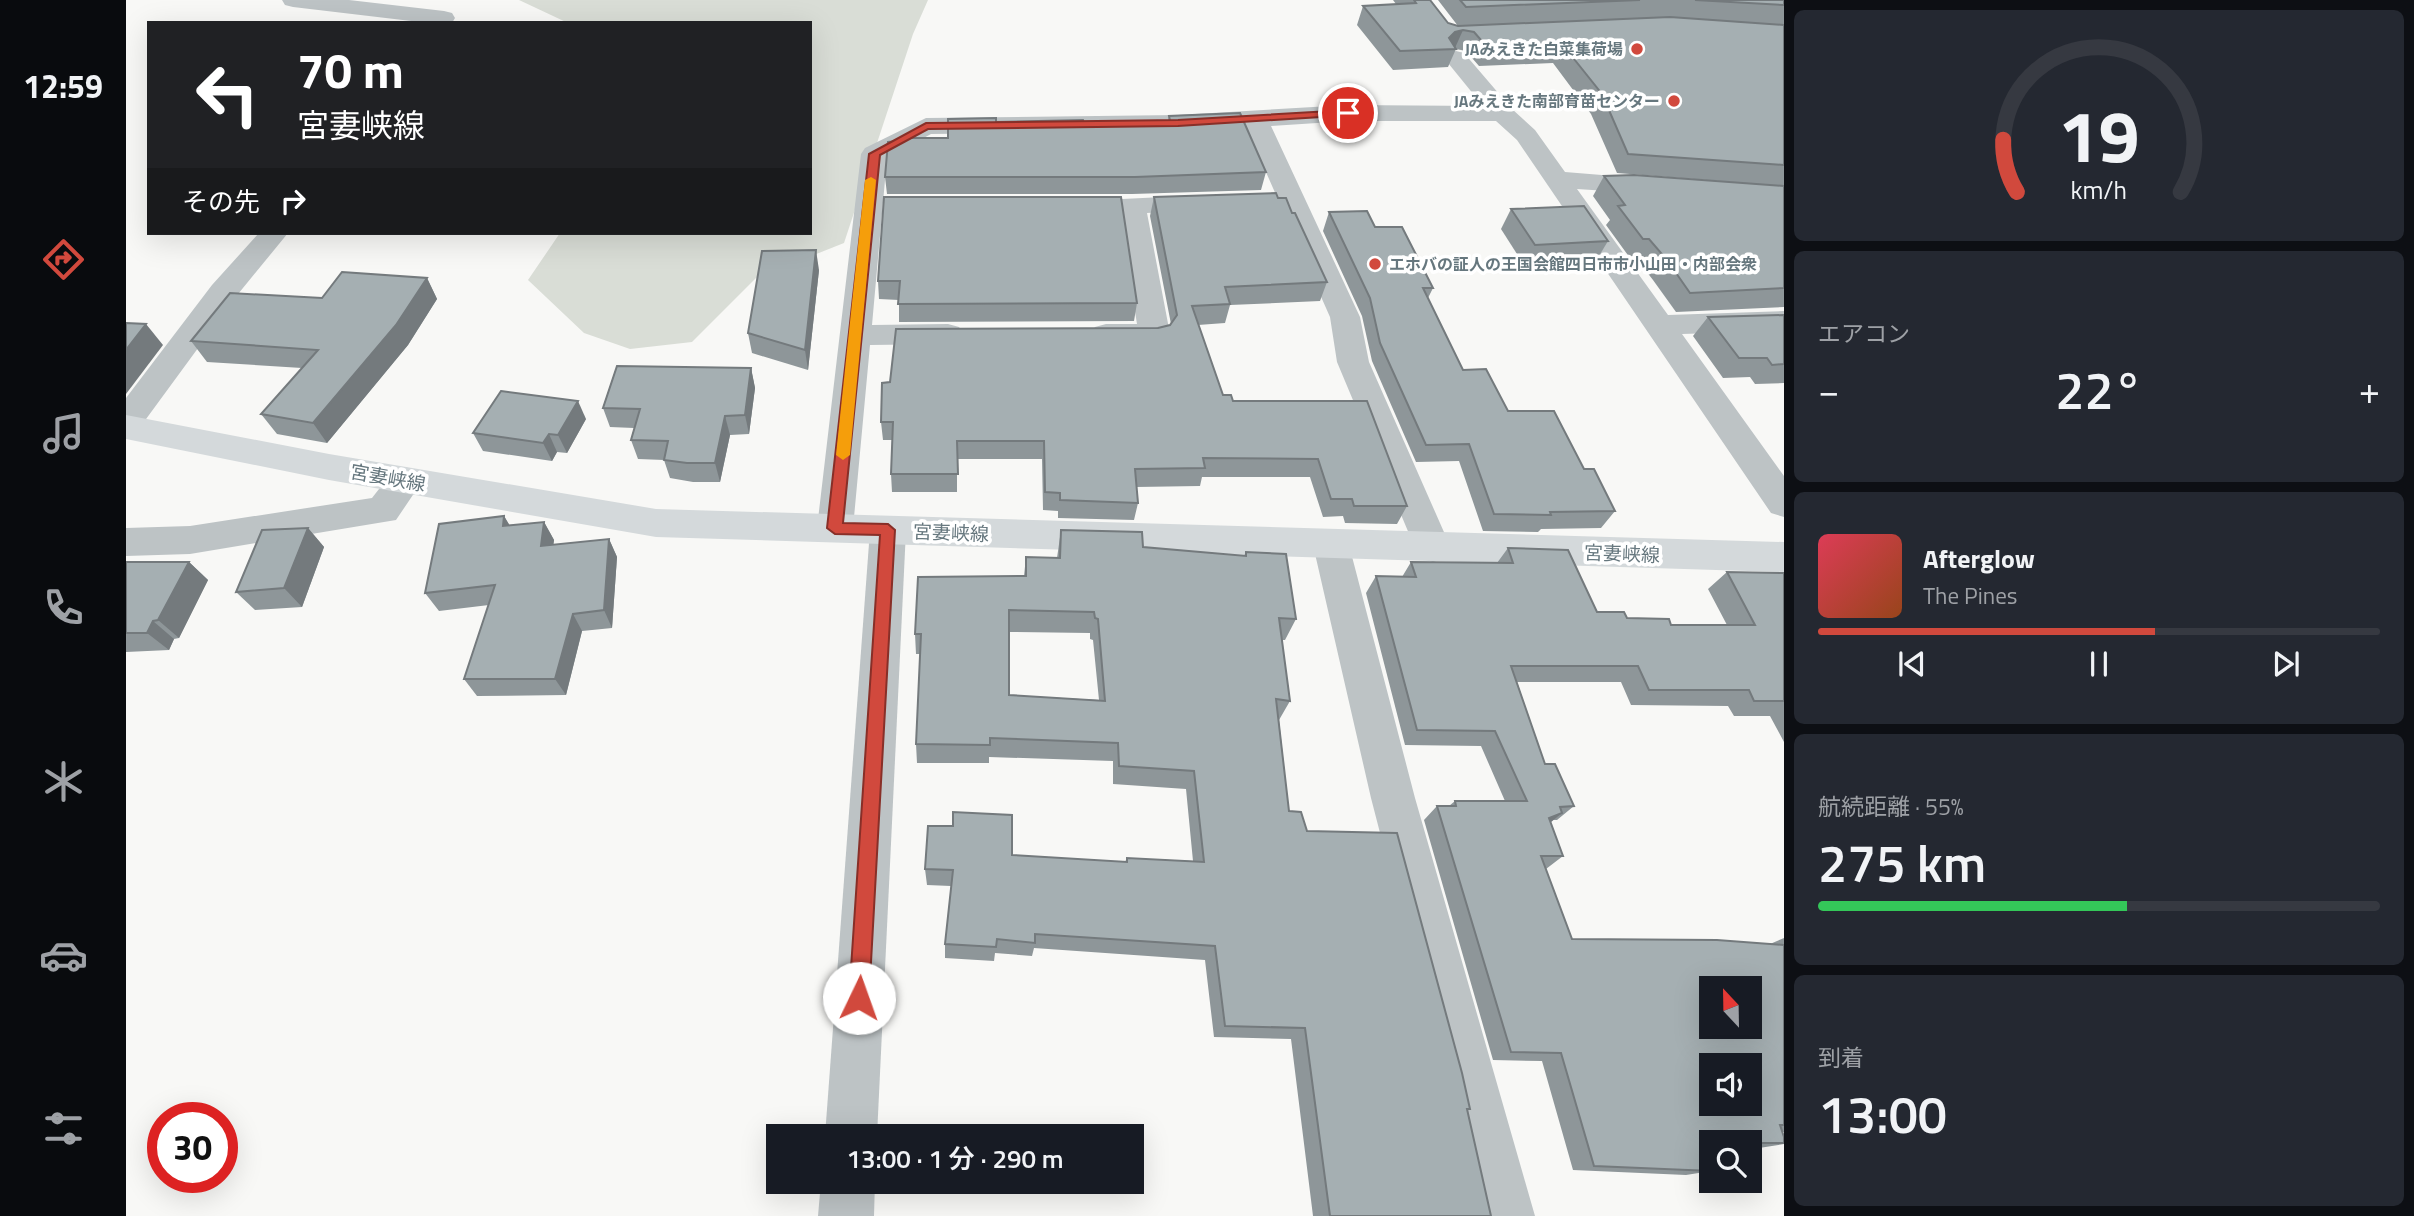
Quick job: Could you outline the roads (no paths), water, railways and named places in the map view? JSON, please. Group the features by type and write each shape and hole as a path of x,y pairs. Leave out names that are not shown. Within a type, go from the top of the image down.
{"main road":[{"name":"宮妻峡線","path":"126,427 405,480 656,523 1784,558"}],"street":[{"path":"293,0 444,18 442,21"},
{"path":"1456,58 1503,114 1525,135 1784,503"},
{"path":"835,528 855,335 882,205 874,154 926,126 1178,123 1348,113 1503,114"},
{"path":"1255,118 1263,201 1345,317 1353,362 1433,548"},
{"path":"1557,179 1676,187"},
{"path":"1072,334 1154,334 1118,205 1263,201"},
{"path":"126,422 223,292 272,235"},
{"path":"1660,325 1784,321"},
{"path":"855,335 977,334"},
{"path":"126,542 190,540 383,510 405,480"},
{"path":"852,1124 888,530"},
{"path":"1331,545 1355,650 1425,921 1507,1216"},
{"path":"846,1216 847,1194"}],"place":[{"name":"JAみえきた白菜集荷場","path":"1637,49"},
{"name":"JAみえきた南部育苗センター","path":"1674,101"},
{"name":"エホバの証人の王国会館四日市市小山田・内部会衆","path":"1375,264"}]}
